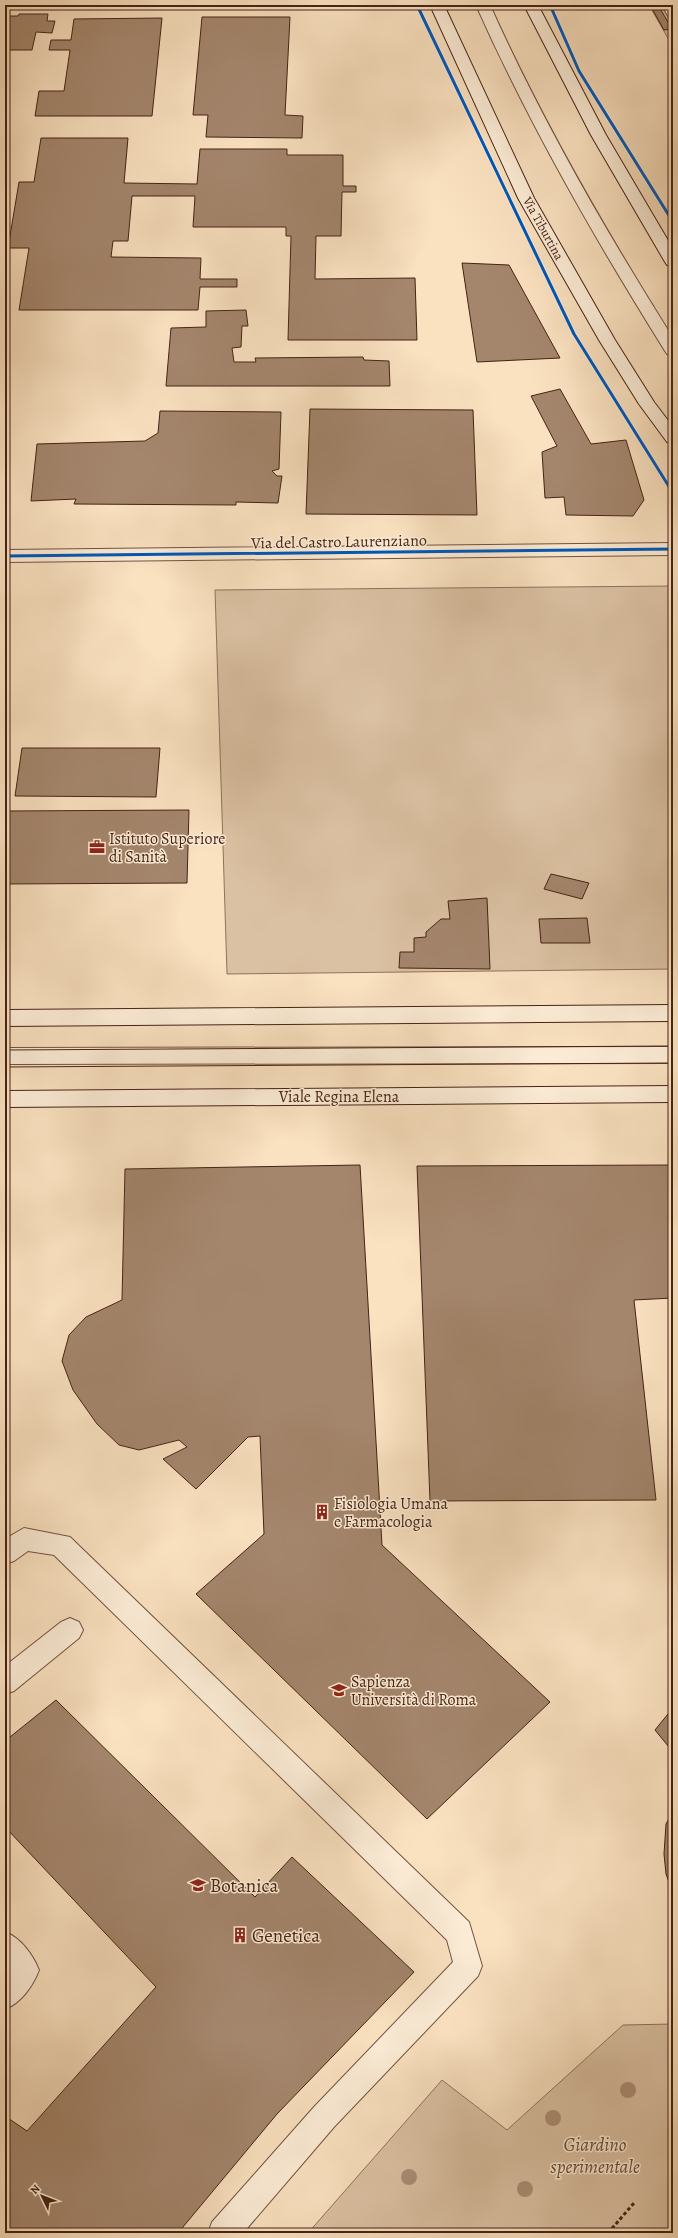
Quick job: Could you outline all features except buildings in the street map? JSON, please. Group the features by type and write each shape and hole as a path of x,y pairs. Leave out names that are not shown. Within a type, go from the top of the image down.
{"main road":[{"name":"Via Tiburtina","path":"437,5 475,91 526,198 607,340 647,404 673,438"},
{"path":"483,5 552,147 586,209 673,351"},
{"path":"531,5 568,82 606,152 673,262"},
{"path":"669,5 673,13"},
{"name":"Via del Castro Laurenziano","path":"5,556 673,549"},
{"path":"5,1018 673,1013"},
{"path":"5,1056 673,1056"},
{"name":"Viale Regina Elena","path":"5,1099 673,1094"},
{"path":"5,1553 24,1539 61,1545 459,1932 468,1966 324,2117 223,2233"},
{"path":"5,1682 70,1630"},
{"path":"5,1946 25,1970 5,1995"}],"path":[{"path":"608,2233 634,2204"}],"green space":[{"path":"649,5 673,5 673,47"},
{"path":"673,586 673,969 227,974 215,590"},
{"name":"Giardino sperimentale","path":"673,2024 673,2233 308,2233 442,2080 507,2130 623,2025"}],"tram line":[{"path":"5,1050 673,1046"},
{"path":"5,1067 673,1063"}],"cycle path":[{"path":"417,5 574,334 673,493"},
{"path":"550,5 579,71 673,222"},
{"path":"5,556 673,549"}],"place":[{"name":"Istituto Superiore di Sanità","path":"97,847"},
{"name":"Fisiologia Umana e Farmacologia","path":"322,1512"},
{"name":"Sapienza Università di Roma","path":"339,1690"},
{"name":"Botanica","path":"198,1885"},
{"name":"Genetica","path":"240,1935"}]}
